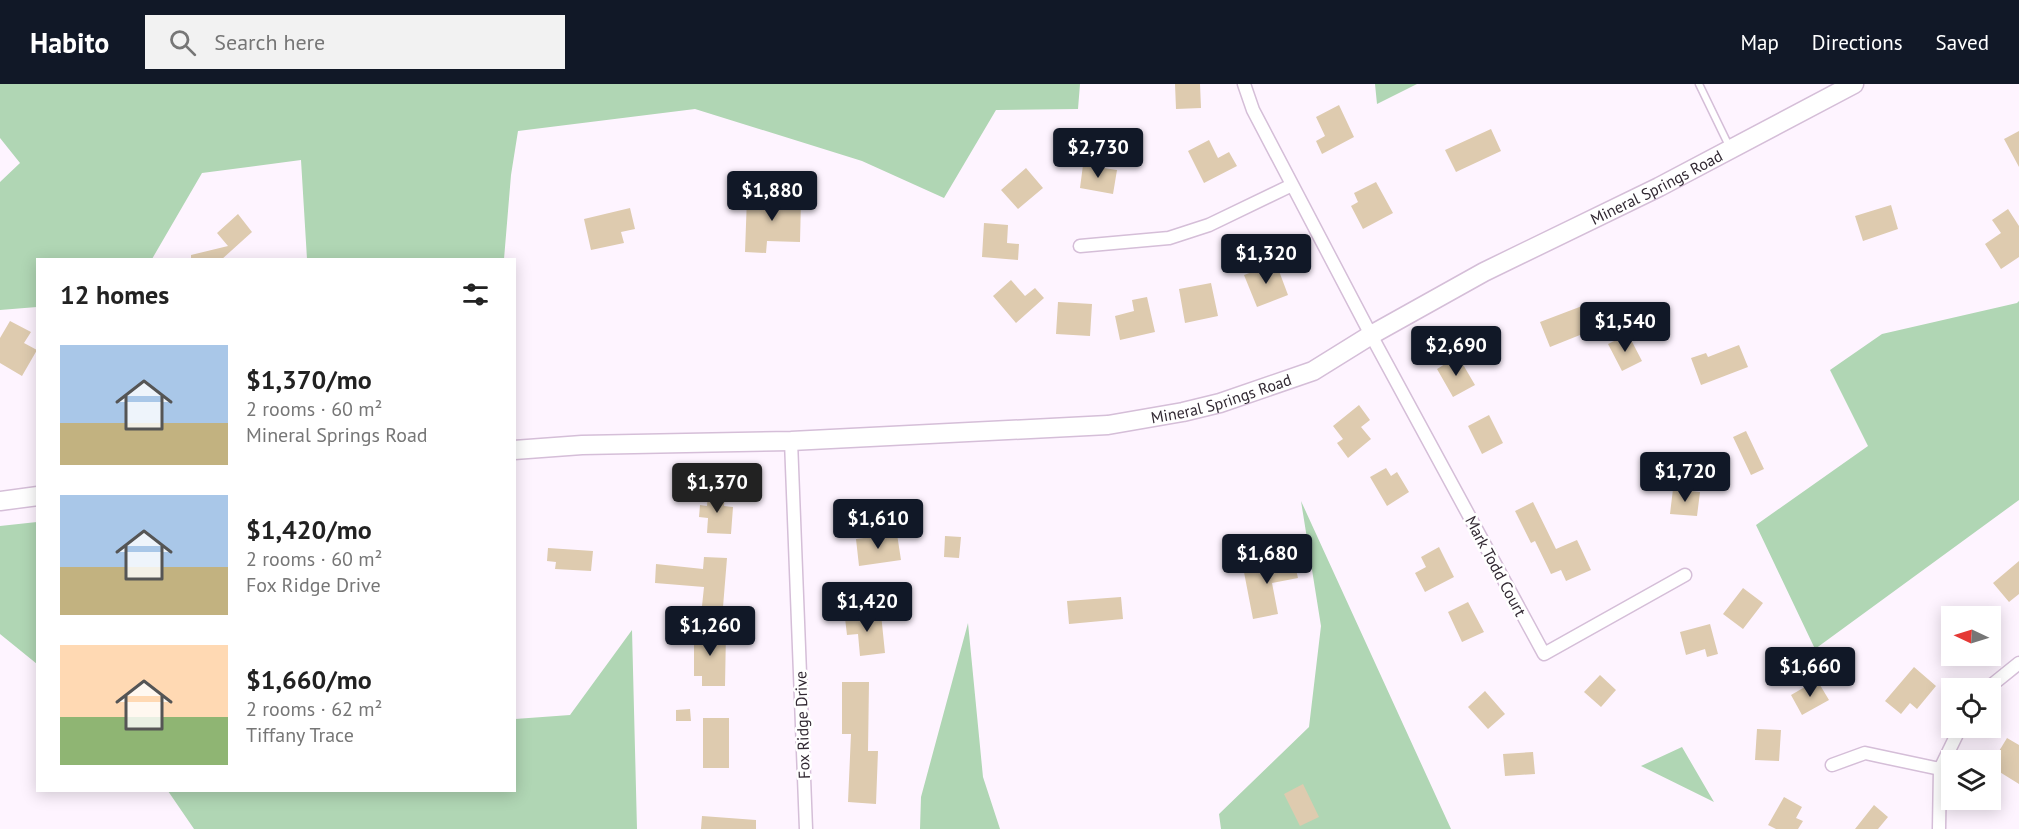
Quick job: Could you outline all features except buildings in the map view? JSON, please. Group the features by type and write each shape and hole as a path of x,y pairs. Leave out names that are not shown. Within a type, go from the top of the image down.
{"street":[{"path":"1244,84 1253,110 1371,335"},
{"name":"Mineral Springs Road","path":"516,450 582,445 791,441 1108,424 1183,412 1247,394 1313,371 1371,335 1484,272 1659,187 1854,84"},
{"path":"1080,246 1169,238 1209,225 1292,185"},
{"name":"Mark Todd Court","path":"1371,335 1544,654 1685,575"},
{"name":"Fox Ridge Drive","path":"791,441 806,829"},
{"path":"0,501 36,496"},
{"path":"2000,678 2019,663"},
{"path":"1939,829 1940,769 1955,738"},
{"path":"1832,765 1865,753 1940,769"}],"lane":[{"path":"1700,84 1731,149"}],"green space":[{"path":"0,84 1080,84 1078,109 996,110 944,198 862,161 695,109 518,131 511,175 504,258 307,258 301,160 202,173 153,258 36,258 36,307 0,310 0,182 20,163 0,138"},
{"path":"1375,84 1417,84 1377,104"},
{"path":"2019,301 2019,500 1815,649 1756,525 1868,446 1830,370 1882,334"},
{"path":"1301,501 1451,829 1221,829 1219,814 1309,727 1321,626"},
{"path":"36,522 36,663 0,634 0,526"},
{"path":"968,623 983,777 1000,829 920,829 921,797"},
{"path":"632,630 637,829 194,829 169,792 516,792 516,719 570,715"},
{"path":"1682,747 1714,802 1641,766"}]}
